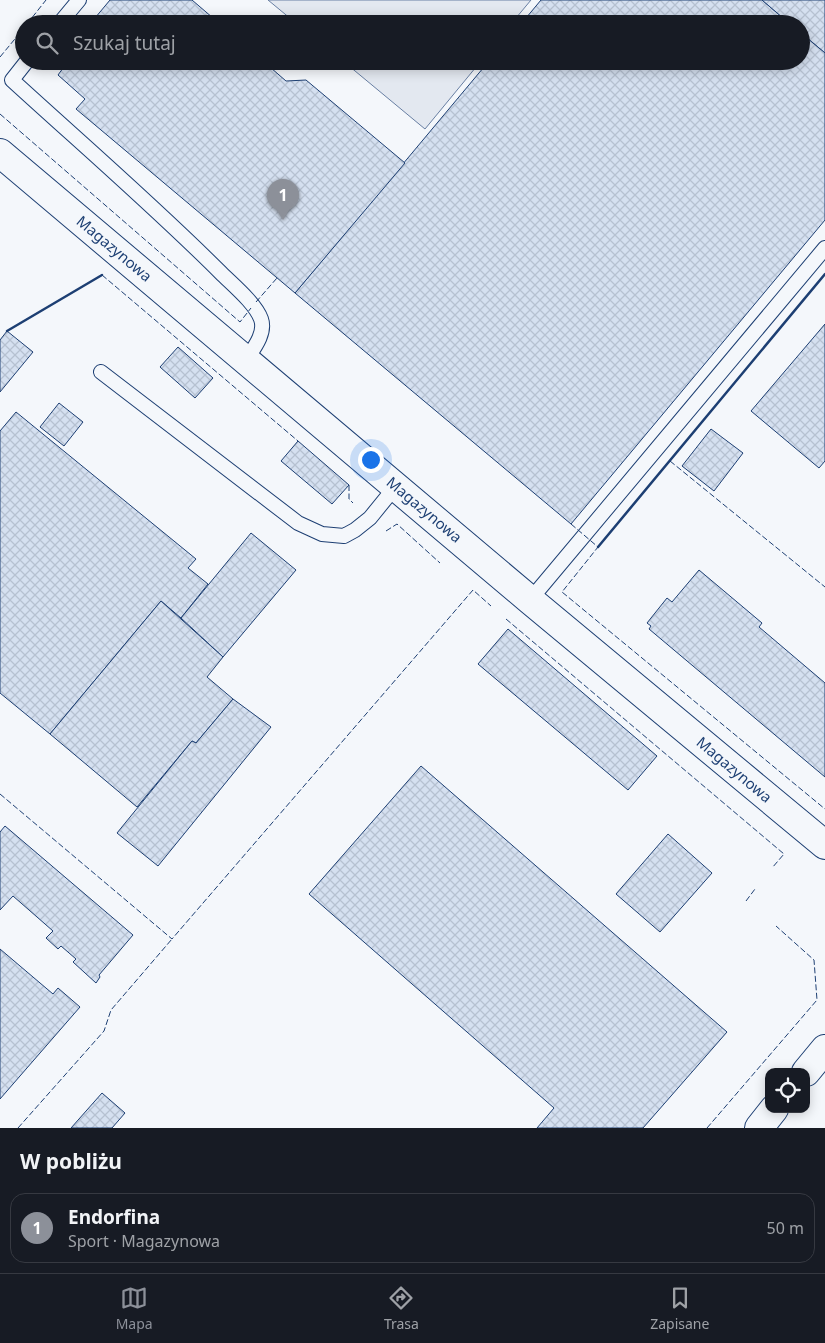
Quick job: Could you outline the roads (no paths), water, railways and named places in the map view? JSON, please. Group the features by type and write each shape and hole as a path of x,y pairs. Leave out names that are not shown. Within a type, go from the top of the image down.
{"street":[{"name":"Magazynowa","path":"0,153 825,846"},
{"path":"809,1068 825,1049"},
{"path":"759,1128 771,1113"}],"lane":[{"path":"66,15 79,0"},
{"path":"20,70 12,80 198,249 253,305 261,319 262,332 256,346 246,360"},
{"path":"530,600 825,248"},
{"path":"101,372 298,522 322,534 344,536 355,530 370,518 396,486"}],"place":[{"name":"Endorfina","path":"283,220"}]}
